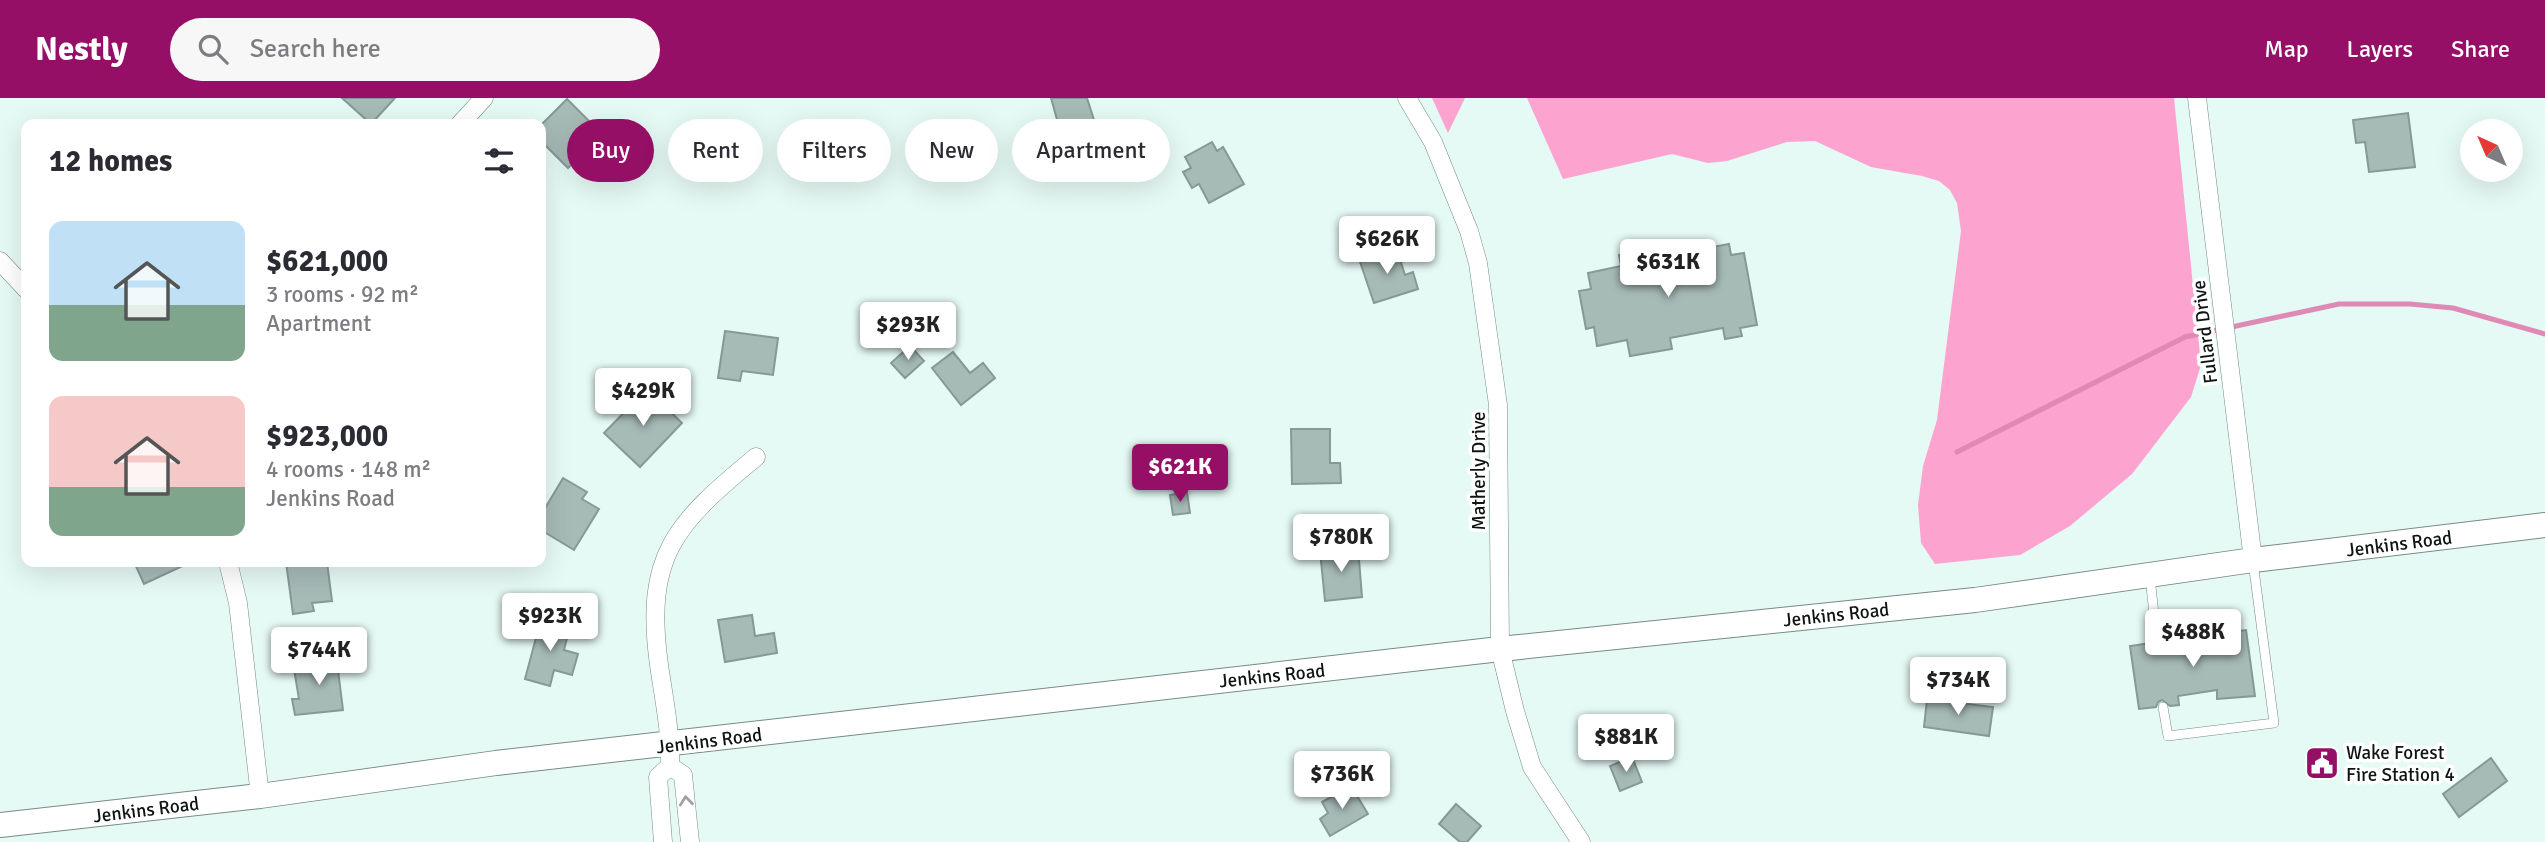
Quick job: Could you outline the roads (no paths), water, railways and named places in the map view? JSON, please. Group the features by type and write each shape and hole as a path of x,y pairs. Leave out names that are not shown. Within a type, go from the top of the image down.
{"street":[{"path":"465,119 484,98"},
{"name":"Matherly Drive","path":"1408,98 1433,142 1469,231 1478,263 1498,405 1500,649 1532,767 1581,842"},
{"name":"Fullard Drive","path":"2197,98 2253,560"},
{"path":"0,261 21,284"},
{"path":"690,842 683,775 670,755 655,629 657,590 661,570 673,540 685,522 724,483 756,457"},
{"name":"Jenkins Road","path":"0,825 260,796 496,764 670,755 1500,649 1975,600 2253,560 2545,525"},
{"path":"229,567 238,603 260,796"},
{"path":"663,842 658,777 670,755"}],"lane":[{"path":"2162,707 2168,736 2274,723 2253,560"},
{"path":"2150,575 2157,642"}],"waterway":[{"path":"1957,452 2185,337 2339,304 2410,304 2453,308 2545,334"}],"place":[{"name":"Wake Forest Fire Station 4","path":"2322,763"}]}
